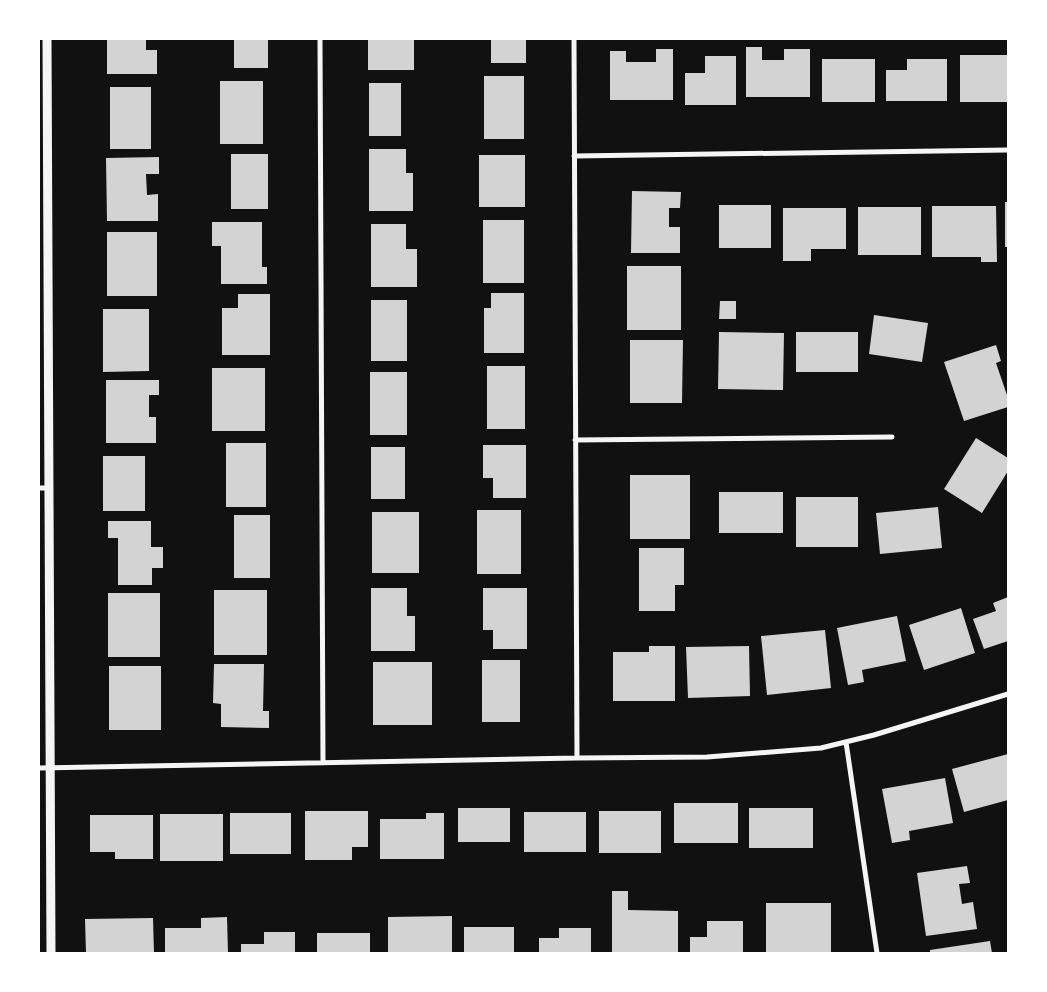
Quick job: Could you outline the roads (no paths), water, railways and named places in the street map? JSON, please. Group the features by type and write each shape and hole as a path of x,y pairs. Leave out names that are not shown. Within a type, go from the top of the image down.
{"street":[{"path":"47,39 43,167 49,488 51,953"},
{"path":"320,39 323,763"},
{"path":"574,39 578,758"},
{"path":"574,156 1008,150"},
{"path":"575,440 892,437"},
{"path":"39,488 49,488"},
{"path":"39,768 707,757 821,748 874,735 1008,694"},
{"path":"846,742 877,953"}]}
